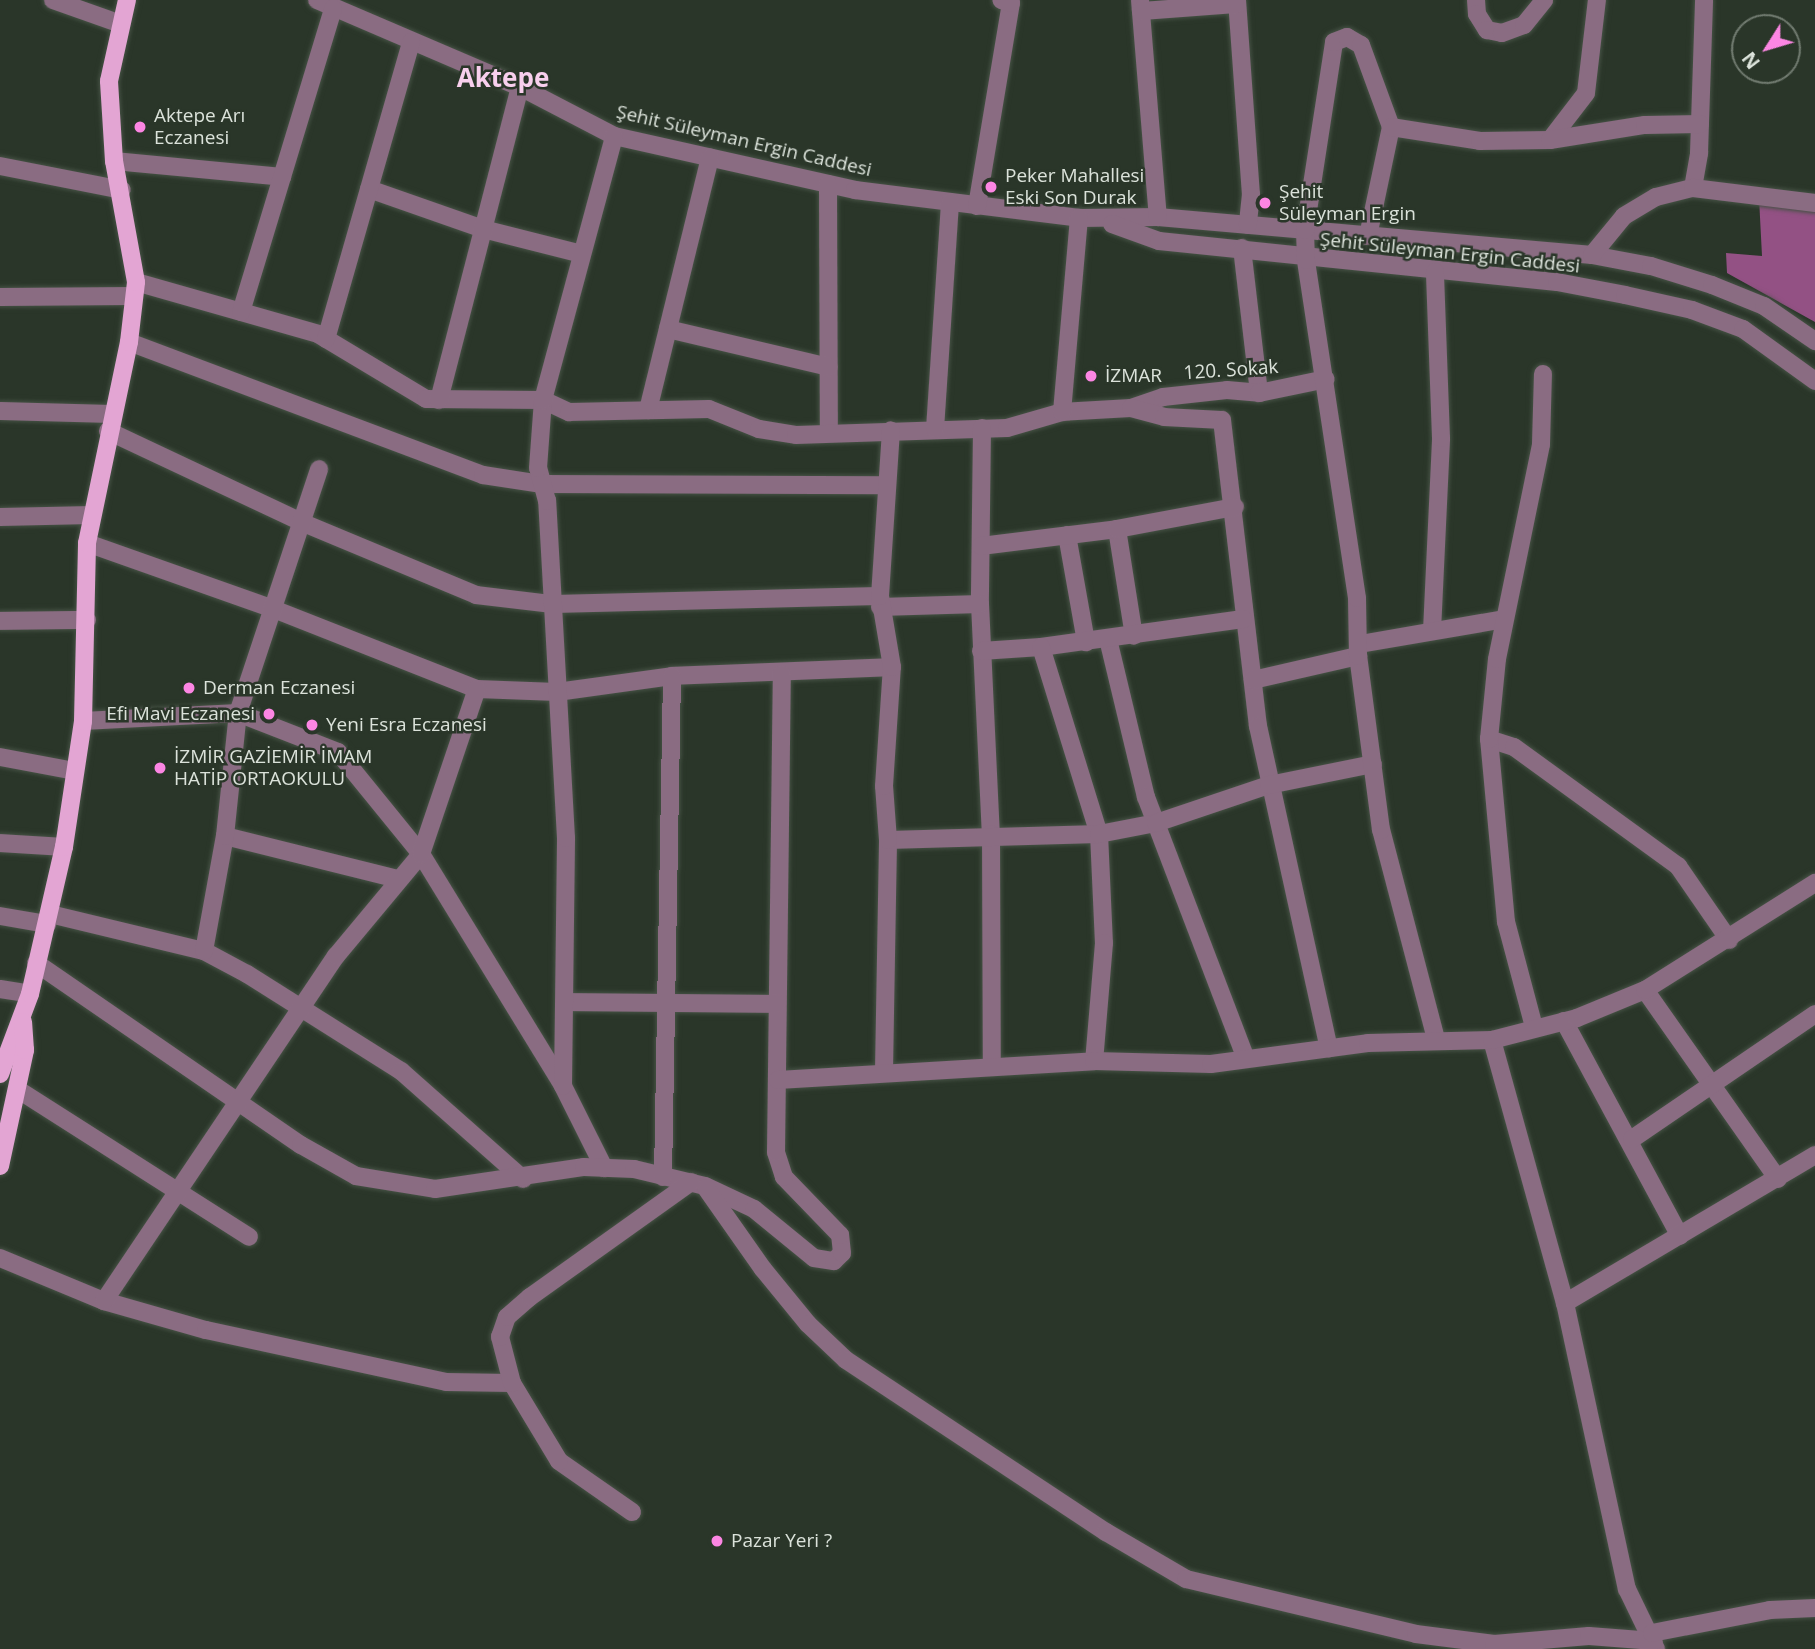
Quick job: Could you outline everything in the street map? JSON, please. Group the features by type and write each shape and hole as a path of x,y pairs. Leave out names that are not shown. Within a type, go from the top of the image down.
{"main road":[{"path":"0,1070 30,994 64,847 83,721 87,543 110,422 129,342 134,289 122,190 114,161 109,81 127,0"},
{"path":"0,1166 24,1050 23,1016"}],"street":[{"path":"53,0 121,24"},
{"path":"977,205 1012,3 1001,0"},
{"path":"1476,0 1477,14 1487,30 1502,33 1524,25 1544,0"},
{"path":"1550,140 1586,93 1597,0"},
{"path":"1693,188 1700,124 1704,0"},
{"path":"1158,217 1140,5 1237,2 1251,194 1248,225"},
{"path":"241,312 282,177 325,5"},
{"name":"Şehit Süleyman Ergin Caddesi","path":"325,5 520,87 614,136 710,158 828,184 1105,221 1158,217 1592,255 1651,266 1712,285 1764,306 1815,341"},
{"path":"1368,236 1391,127 1361,45 1348,37 1334,42 1305,230 1306,260 1326,379 1381,830 1436,1039"},
{"path":"326,339 411,42"},
{"path":"439,400 520,87"},
{"path":"1391,127 1480,141 1550,140 1645,125 1700,124"},
{"path":"563,1086 567,1002 566,838 552,604 542,484 538,468 543,400 614,136"},
{"path":"648,410 710,158"},
{"path":"114,161 282,177"},
{"path":"0,166 122,190"},
{"path":"828,184 830,433"},
{"path":"1592,255 1625,216 1656,197 1693,188 1815,203"},
{"path":"369,189 483,229 582,254"},
{"path":"934,429 950,202"},
{"path":"1062,412 1079,218"},
{"name":"Şehit Süleyman Ergin Caddesi","path":"1105,221 1159,242 1242,248 1306,260 1557,282 1692,310 1743,329 1815,381"},
{"path":"1242,248 1259,393"},
{"path":"1432,631 1441,438 1435,272"},
{"path":"0,296 134,289 241,312 326,339 426,400 543,400"},
{"path":"668,330 829,367"},
{"path":"129,342 483,475 542,484 886,485"},
{"path":"1534,1027 1506,922 1489,739 1504,619 1541,444 1543,374"},
{"name":"120. Sokak","path":"543,400 569,412 709,408 759,429 830,433 1007,428 1062,412 1131,408 1163,397 1227,390 1259,393 1326,379"},
{"path":"1131,408 1164,417 1222,420 1236,507 1243,619 1269,785 1329,1048"},
{"path":"0,411 110,422 300,522 476,595 552,604 880,601 980,604"},
{"path":"982,428 980,604 991,834 992,1066"},
{"path":"884,1071 888,840 884,786 892,667 880,601 891,430"},
{"path":"204,951 225,836 239,713 276,610 300,522 319,469"},
{"path":"981,546 1117,529 1236,507"},
{"path":"0,517 92,516"},
{"path":"1117,529 1134,636"},
{"path":"1067,535 1086,642"},
{"path":"87,543 276,610 477,689 557,692 672,676 782,674 892,667"},
{"path":"981,652 1134,636 1243,619"},
{"path":"1253,680 1432,631 1504,619"},
{"path":"0,621 87,620"},
{"path":"1108,639 1156,823 1246,1059"},
{"path":"1041,647 1099,834 1104,943 1094,1061"},
{"path":"36,963 236,1101 356,1176 435,1189 604,1168 663,1177 698,1184 754,1209 814,1258 834,1261 842,1253 840,1235 784,1177 776,1152 782,674"},
{"path":"663,1177 672,676"},
{"path":"104,1301 301,1006 398,879 421,854 477,689"},
{"path":"83,721 239,713 338,752 421,854 563,1086 604,1168"},
{"path":"1489,739 1514,747 1678,866 1729,940"},
{"path":"0,757 75,771"},
{"path":"888,840 991,834 1099,834 1156,823 1269,785 1373,764"},
{"path":"225,836 398,879"},
{"path":"0,843 64,847"},
{"path":"778,1080 884,1071 1094,1061 1211,1065 1329,1048 1436,1039 1492,1040 1564,1021 1645,989 1729,940 1815,883"},
{"path":"0,916 48,919 204,951 301,1006 401,1071 523,1179"},
{"path":"0,989 30,994"},
{"path":"1645,989 1715,1085 1778,1179"},
{"path":"567,1002 777,1004"},
{"path":"1632,1139 1715,1085 1815,1014"},
{"path":"1564,1021 1632,1139 1680,1236"},
{"path":"1492,1040 1565,1303 1628,1589 1654,1641"},
{"path":"17,1089 249,1237"},
{"path":"1565,1303 1815,1155"},
{"path":"632,1512 559,1461 512,1383 500,1337 507,1317 698,1184"},
{"path":"698,1184 808,1324 846,1360 1106,1532 1186,1579 1416,1634 1494,1644 1589,1636 1654,1641 1770,1610 1815,1608"},
{"path":"0,1258 104,1301 206,1330 446,1382 512,1383"}],"shaded area":[{"path":"1759,198 1815,208 1815,322 1727,273 1726,253 1762,256"}],"place":[{"name":"Aktepe Arı Eczanesi","path":"140,127"},
{"name":"Peker Mahallesi Eski Son Durak","path":"991,187"},
{"name":"Şehit Süleyman Ergin","path":"1265,203"},
{"name":"İZMAR","path":"1091,376"},
{"name":"Derman Eczanesi","path":"189,688"},
{"name":"Efi Mavi Eczanesi","path":"269,714"},
{"name":"Yeni Esra Eczanesi","path":"312,725"},
{"name":"İZMİR GAZİEMİR İMAM HATİP ORTAOKULU","path":"160,768"},
{"name":"Pazar Yeri ?","path":"717,1541"}],"district":[{"name":"Aktepe","path":"503,78"}]}
